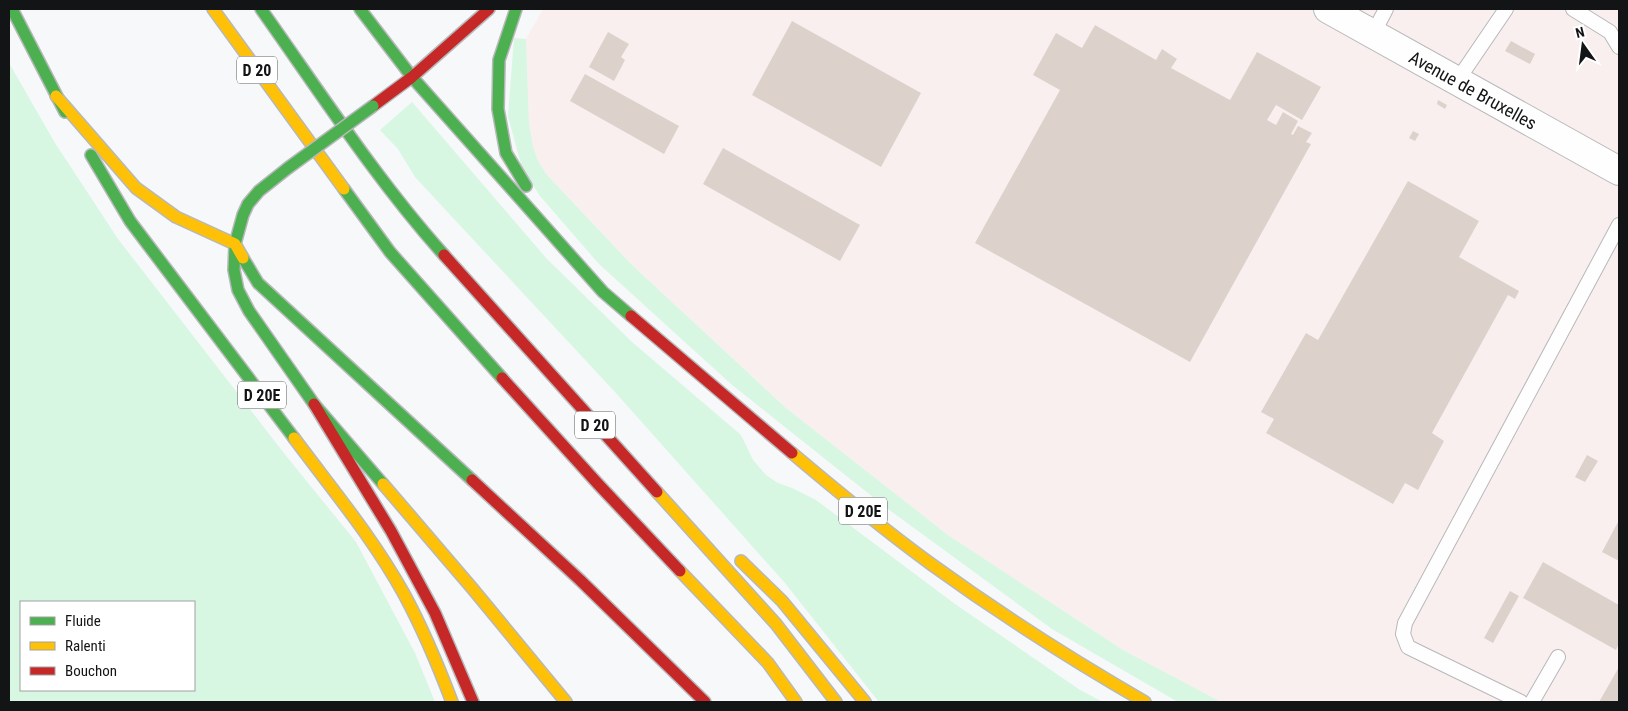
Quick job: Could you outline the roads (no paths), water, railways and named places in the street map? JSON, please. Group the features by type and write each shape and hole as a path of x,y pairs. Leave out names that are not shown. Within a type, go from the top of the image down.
{"main road":[{"name":"D 20E","path":"12,9 56,96 130,221 360,526 403,593 432,652 452,702"},
{"name":"D 20","path":"213,9 390,252 445,316 599,485 768,663 796,702"},
{"name":"D 20","path":"261,9 416,225 776,624 836,702"},
{"name":"D 20E","path":"360,9 412,77 603,292 842,495 931,564 1076,662 1145,702"},
{"name":"D 20E","path":"473,702 435,613 391,530 314,404 249,311 238,290 234,270 235,244 243,215 248,204 259,191 412,77 489,9"},
{"path":"516,9 499,60 498,109 506,153 521,179 603,292"},
{"name":"D 20E","path":"56,96 136,188 176,217 235,244"},
{"path":"235,244 258,283 580,580 705,702"},
{"path":"530,353 684,504"},
{"name":"D 20E","path":"314,404 472,588 566,702"},
{"path":"733,552 782,600 865,702"}],"street":[{"name":"Avenue de Bruxelles","path":"1328,9 1619,171"}],"lane":[{"path":"1373,34 1386,9"},
{"path":"1457,81 1506,9"},
{"path":"1573,9 1610,32 1619,47"},
{"path":"1521,702 1408,646 1403,634 1405,623 1619,225"},
{"path":"1532,702 1558,657"}]}
